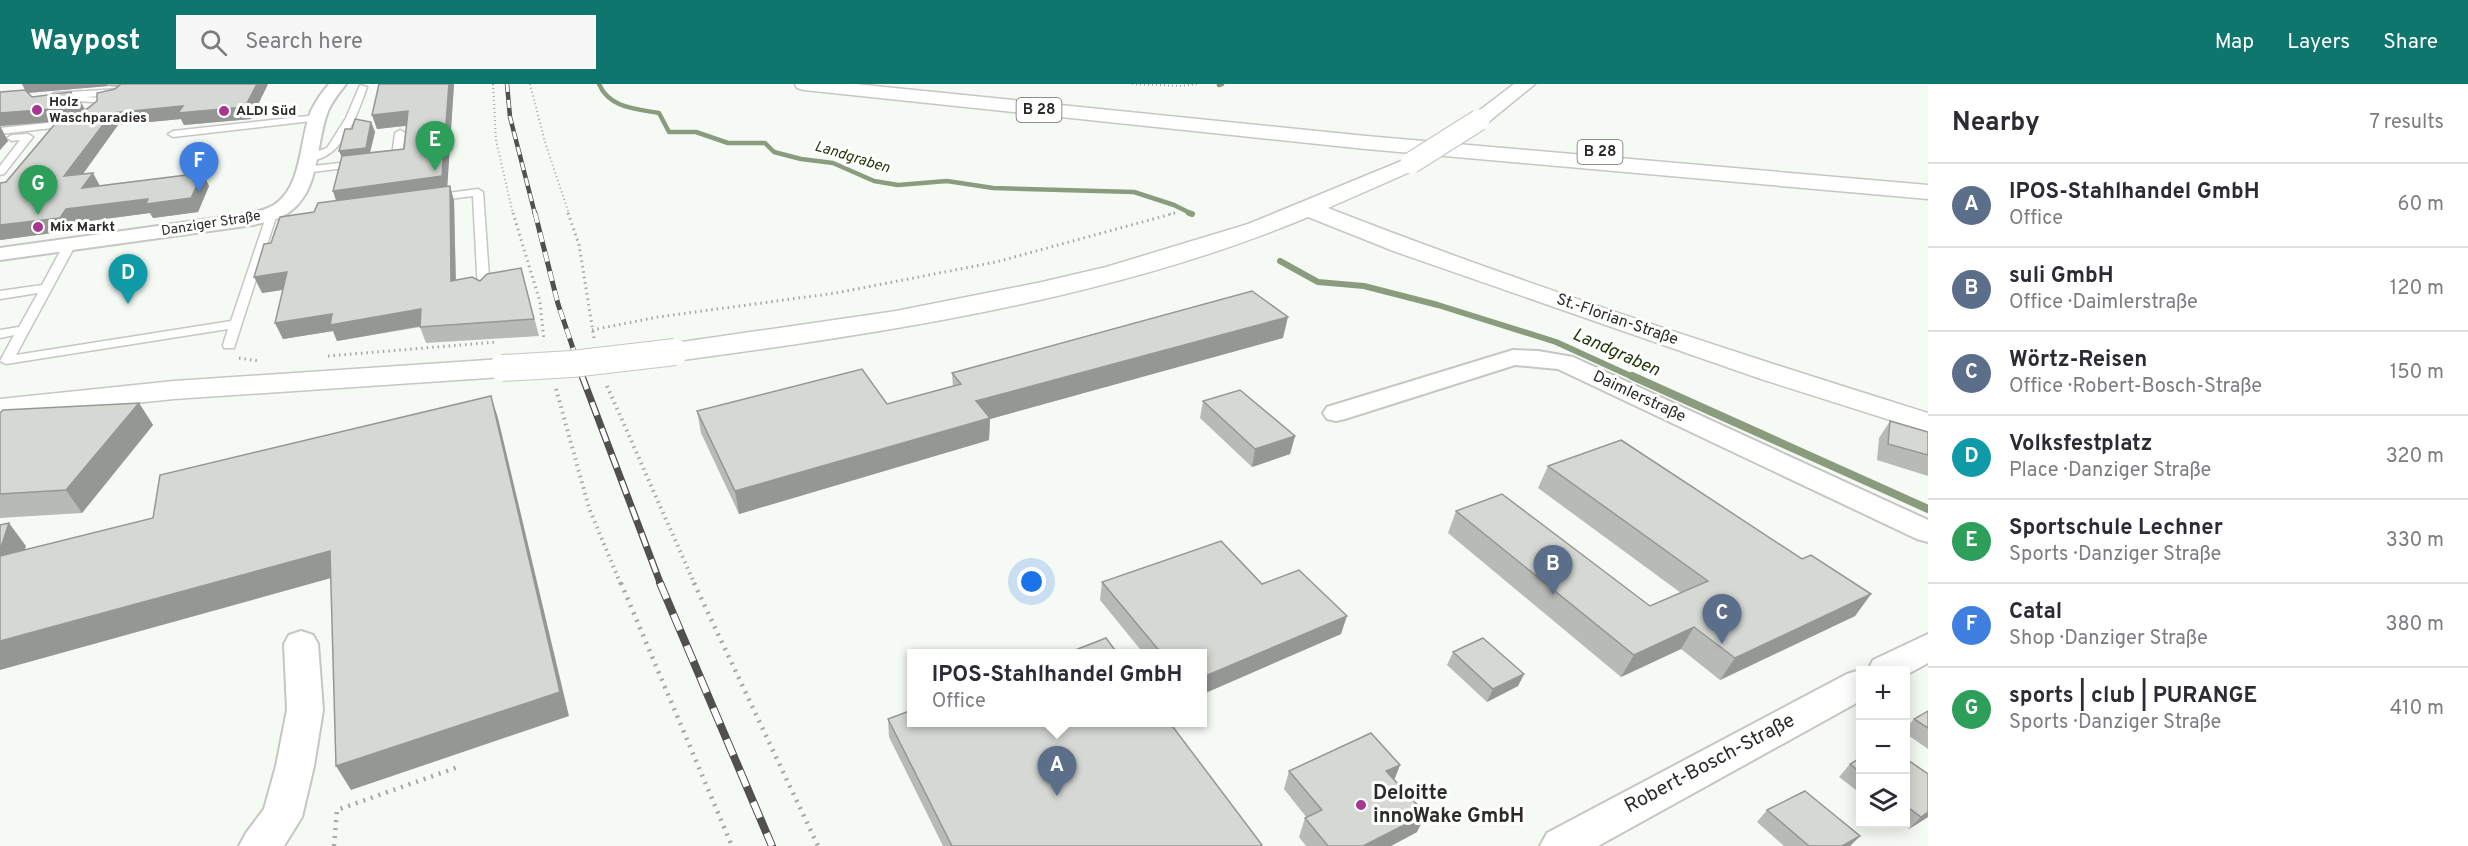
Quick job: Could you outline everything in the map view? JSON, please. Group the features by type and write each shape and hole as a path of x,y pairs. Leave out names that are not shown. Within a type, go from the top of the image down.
{"main road":[{"name":"B 28","path":"804,84 1274,134 1623,167 1928,192"},
{"name":"B 28","path":"892,84 1272,124 1683,160 1928,178"},
{"path":"0,408 505,355 675,352 843,329 1020,295 1146,263 1255,229 1309,209 1411,163 1479,120 1526,84"},
{"name":"St.-Florian-Straße","path":"1309,209 1405,247 1771,373 1928,423"}],"street":[{"name":"Danziger Straße","path":"0,254 243,220 282,212 299,189 317,118 327,95 338,84"},
{"name":"Daimlerstraße","path":"1336,413 1513,357 1564,362 1928,532"},
{"path":"260,846 282,817 295,766 305,710 301,644"},
{"path":"1892,666 1928,647"},
{"name":"Robert-Bosch-Straße","path":"1561,846 1641,800 1856,686"}],"lane":[{"path":"305,164 330,150 351,118 363,87"},
{"path":"108,91 122,94 116,99 104,101 47,100 108,91"},
{"path":"76,108 98,108 98,111"},
{"path":"173,134 317,118"},
{"path":"0,129 75,123 88,119"},
{"path":"0,129 62,120"},
{"path":"305,164 396,159 400,133"},
{"path":"0,140 28,137 0,172"},
{"path":"422,199 478,192 484,291"},
{"path":"229,345 282,212"},
{"path":"70,244 6,360 236,324"},
{"path":"0,295 47,288"},
{"path":"0,334 24,330"}],"path":[{"path":"493,84 496,140 508,196 540,302 545,348"},
{"path":"530,84 545,142 579,245 595,342"},
{"path":"1132,84 1182,86 1197,84"},
{"path":"592,330 658,317 836,293 996,262 1177,212"},
{"path":"229,345 230,355 247,361 269,361"},
{"path":"324,356 505,355"},
{"path":"604,376 616,411 720,642 818,846"},
{"path":"554,382 589,508 732,846"},
{"path":"334,846 337,810 349,803 461,766"}],"building":[{"path":"121,84 257,84 245,107 178,113 183,106 112,113 64,176 93,173 82,188 203,173 191,198 146,204 148,199 66,209 60,218 0,225 0,183 6,182 60,118 87,109 97,101 97,93 115,89"},
{"path":"379,84 449,84 442,176 333,191 342,156 404,149 408,111 372,115"},
{"path":"25,90 32,97 71,92 71,98 79,99 53,109 0,113 0,92"},
{"path":"355,119 371,122 366,148 339,151 345,129 352,129"},
{"path":"450,186 451,281 472,277 480,281 487,274 521,268 534,319 420,327 421,309 330,325 332,314 275,323 287,272 254,277 264,244 271,243 280,217 314,212 318,203"},
{"path":"1252,291 1288,317 976,401 990,418 735,491 697,411 862,369 887,404 961,384 952,373"},
{"path":"1240,390 1295,436 1255,449 1203,401"},
{"path":"491,396 560,692 336,766 330,551 0,641 0,556 153,518 160,475"},
{"path":"139,403 66,490 0,494 0,413 3,410"},
{"path":"1890,421 1928,432 1928,455 1888,444"},
{"path":"1621,440 1802,559 1811,555 1871,594 1735,658 1694,627 1634,655 1456,511 1502,494 1650,606 1708,581 1548,466"},
{"path":"9,523 0,550 0,525"},
{"path":"1221,541 1262,584 1299,570 1347,616 1207,675 1207,649 1158,649 1102,582"},
{"path":"1106,638 1114,649 1078,649"},
{"path":"1483,638 1524,674 1493,689 1453,652"},
{"path":"1928,711 1928,728 1914,719"},
{"path":"907,712 907,727 1173,727 1262,845 952,846 888,719"},
{"path":"1371,733 1400,765 1386,771 1426,814 1363,846 1328,846 1305,818 1322,810 1289,771"},
{"path":"1856,760 1856,769 1850,764"},
{"path":"1910,761 1928,774 1928,812 1921,817 1910,809"},
{"path":"1805,791 1860,836 1842,846 1809,846 1767,810"}],"waterway":[{"name":"Landgraben","path":"599,84 609,98 616,103 659,113 669,132 696,132 728,143 765,143 774,152 801,159 833,163 874,181 898,185 947,181 993,188 1134,192 1174,205 1192,214 1189,213"},
{"name":"Landgraben","path":"1280,261 1318,282 1364,286 1438,305 1556,342 1635,378"},
{"name":"Landgraben","path":"1632,376 1928,509"}],"railway":[{"path":"507,84 510,117 535,214"},
{"path":"535,213 558,304 583,378"},
{"path":"582,376 661,585"},
{"path":"660,583 772,846"}],"place":[{"name":"Holz Waschparadies","path":"37,110"},
{"name":"ALDI Süd","path":"224,111"},
{"name":"Sportschule Lechner","path":"435,171"},
{"name":"Catal","path":"199,192"},
{"name":"sports | club | PURANGE","path":"38,215"},
{"name":"Mix Markt","path":"38,227"},
{"name":"Volksfestplatz","path":"128,304"},
{"name":"suli GmbH","path":"1553,595"},
{"name":"Wörtz-Reisen","path":"1722,644"},
{"name":"IPOS-Stahlhandel GmbH","path":"1057,796"},
{"name":"Deloitte innoWake GmbH","path":"1361,805"}]}
